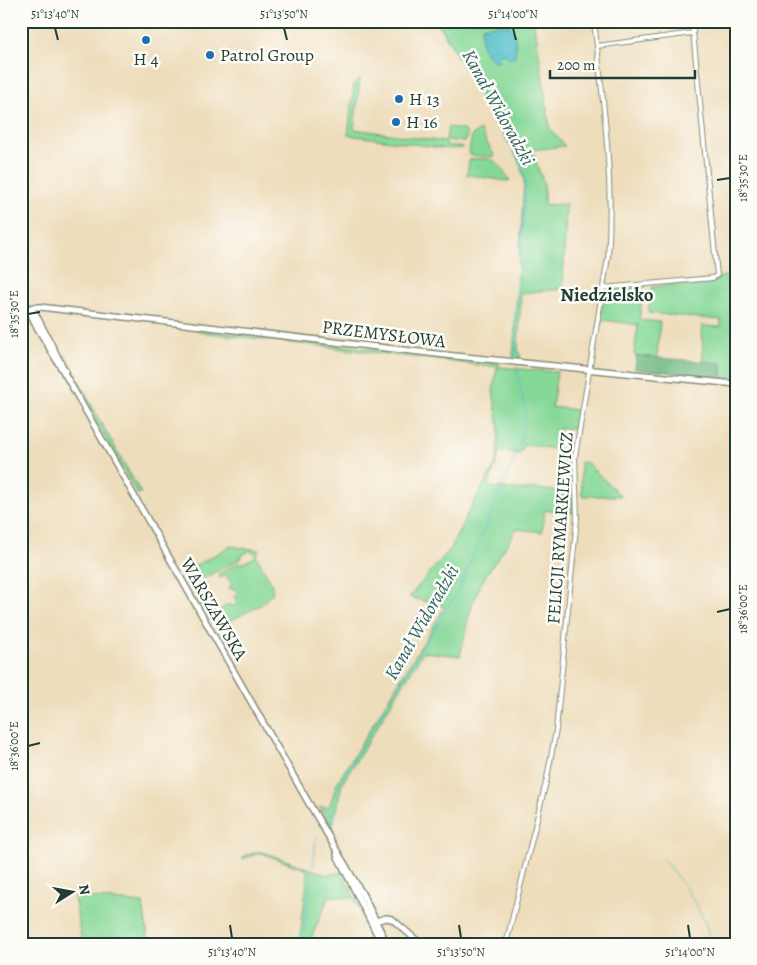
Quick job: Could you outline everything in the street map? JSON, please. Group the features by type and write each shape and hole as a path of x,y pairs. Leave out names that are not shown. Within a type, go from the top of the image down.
{"main road":[{"name":"WARSZAWSKA","path":"21,294 37,327 334,847 343,870 387,944"},
{"name":"PRZEMYSŁOWA","path":"29,309 40,307 445,355 736,384"},
{"path":"375,921 386,918 392,919 421,944"},
{"name":"WARSZAWSKA","path":"375,921 382,944"}],"street":[{"name":"FELICJI RYMARKIEWICZ","path":"506,944 546,785 556,730 577,518 575,457 608,251 610,204 608,159 594,21"},
{"path":"603,288 713,278 717,275 692,21"},
{"path":"597,46 693,33"}],"green space":[{"path":"436,21 533,21 550,129 565,146 532,150 544,184 544,205 566,204 563,289 521,293 518,350 521,358 513,357 524,180 519,160"},
{"path":"360,80 354,129 446,142 446,145 463,148 448,149 348,135 354,84"},
{"path":"448,127 465,130 467,136 464,142 446,140"},
{"path":"480,130 494,157 471,155 469,152 472,135"},
{"path":"471,159 486,159 495,162 502,168 510,180 467,175"},
{"path":"736,274 736,378 722,377 722,363 703,362 702,326 721,327 721,320 648,313 652,287 719,280 719,277"},
{"path":"641,288 643,292 639,320 660,322 657,358 634,355 638,325 603,320 602,324 600,323 603,302 608,292 620,289"},
{"path":"202,330 500,363 498,367 557,372 552,407 578,410 574,429 560,428 557,449 524,445 520,454 500,451 495,466 499,427 493,392 497,367 199,332"},
{"path":"66,355 95,412 141,493 137,494 72,380 62,357"},
{"path":"636,356 722,363 722,377 635,369"},
{"path":"580,462 588,463 621,496 582,496"},
{"path":"495,466 488,487 530,490 531,488 571,493 573,513 545,510 542,532 516,529 476,595 460,656 423,652 342,784 333,825 333,834 320,807 329,807 337,783 445,607 409,597 451,548 468,512"},
{"path":"231,546 259,550 256,556 251,550 241,556 242,558 204,578 188,576 185,571"},
{"path":"256,556 271,582 273,593 262,604 217,628 222,608 230,604 232,607 238,603 234,596 238,593 235,589 230,589 229,587 232,585 226,575 220,578 218,574"},
{"path":"191,586 201,586 214,610 211,621"},
{"path":"260,851 328,875 342,872 366,919 353,898 329,896 310,941 307,944 299,944 307,870 261,853 242,859 246,855"},
{"path":"74,896 143,903 149,944 82,944"},
{"path":"369,925 379,944 377,944"}],"water":[{"path":"502,24 510,26 514,33 515,57 510,59 503,53 498,56 501,61 494,61 483,46 481,38 482,27"}],"waterway":[{"name":"Kanał Widoradzki","path":"436,21 515,154 526,184 515,314 515,358"},
{"name":"Kanał Widoradzki","path":"329,826 338,786 460,587 519,448 526,412 516,366"},
{"name":"Kanał Widoradzki","path":"313,866 316,836"},
{"path":"663,859 698,907 710,941"},
{"name":"Kanał Widoradzki","path":"302,944 312,872"}],"place":[{"name":"H 4","path":"146,40"},
{"name":"Patrol Group","path":"210,55"},
{"name":"H 13","path":"399,99"},
{"name":"H 16","path":"396,122"}],"district":[{"name":"Niedzielsko","path":"607,294"}]}
